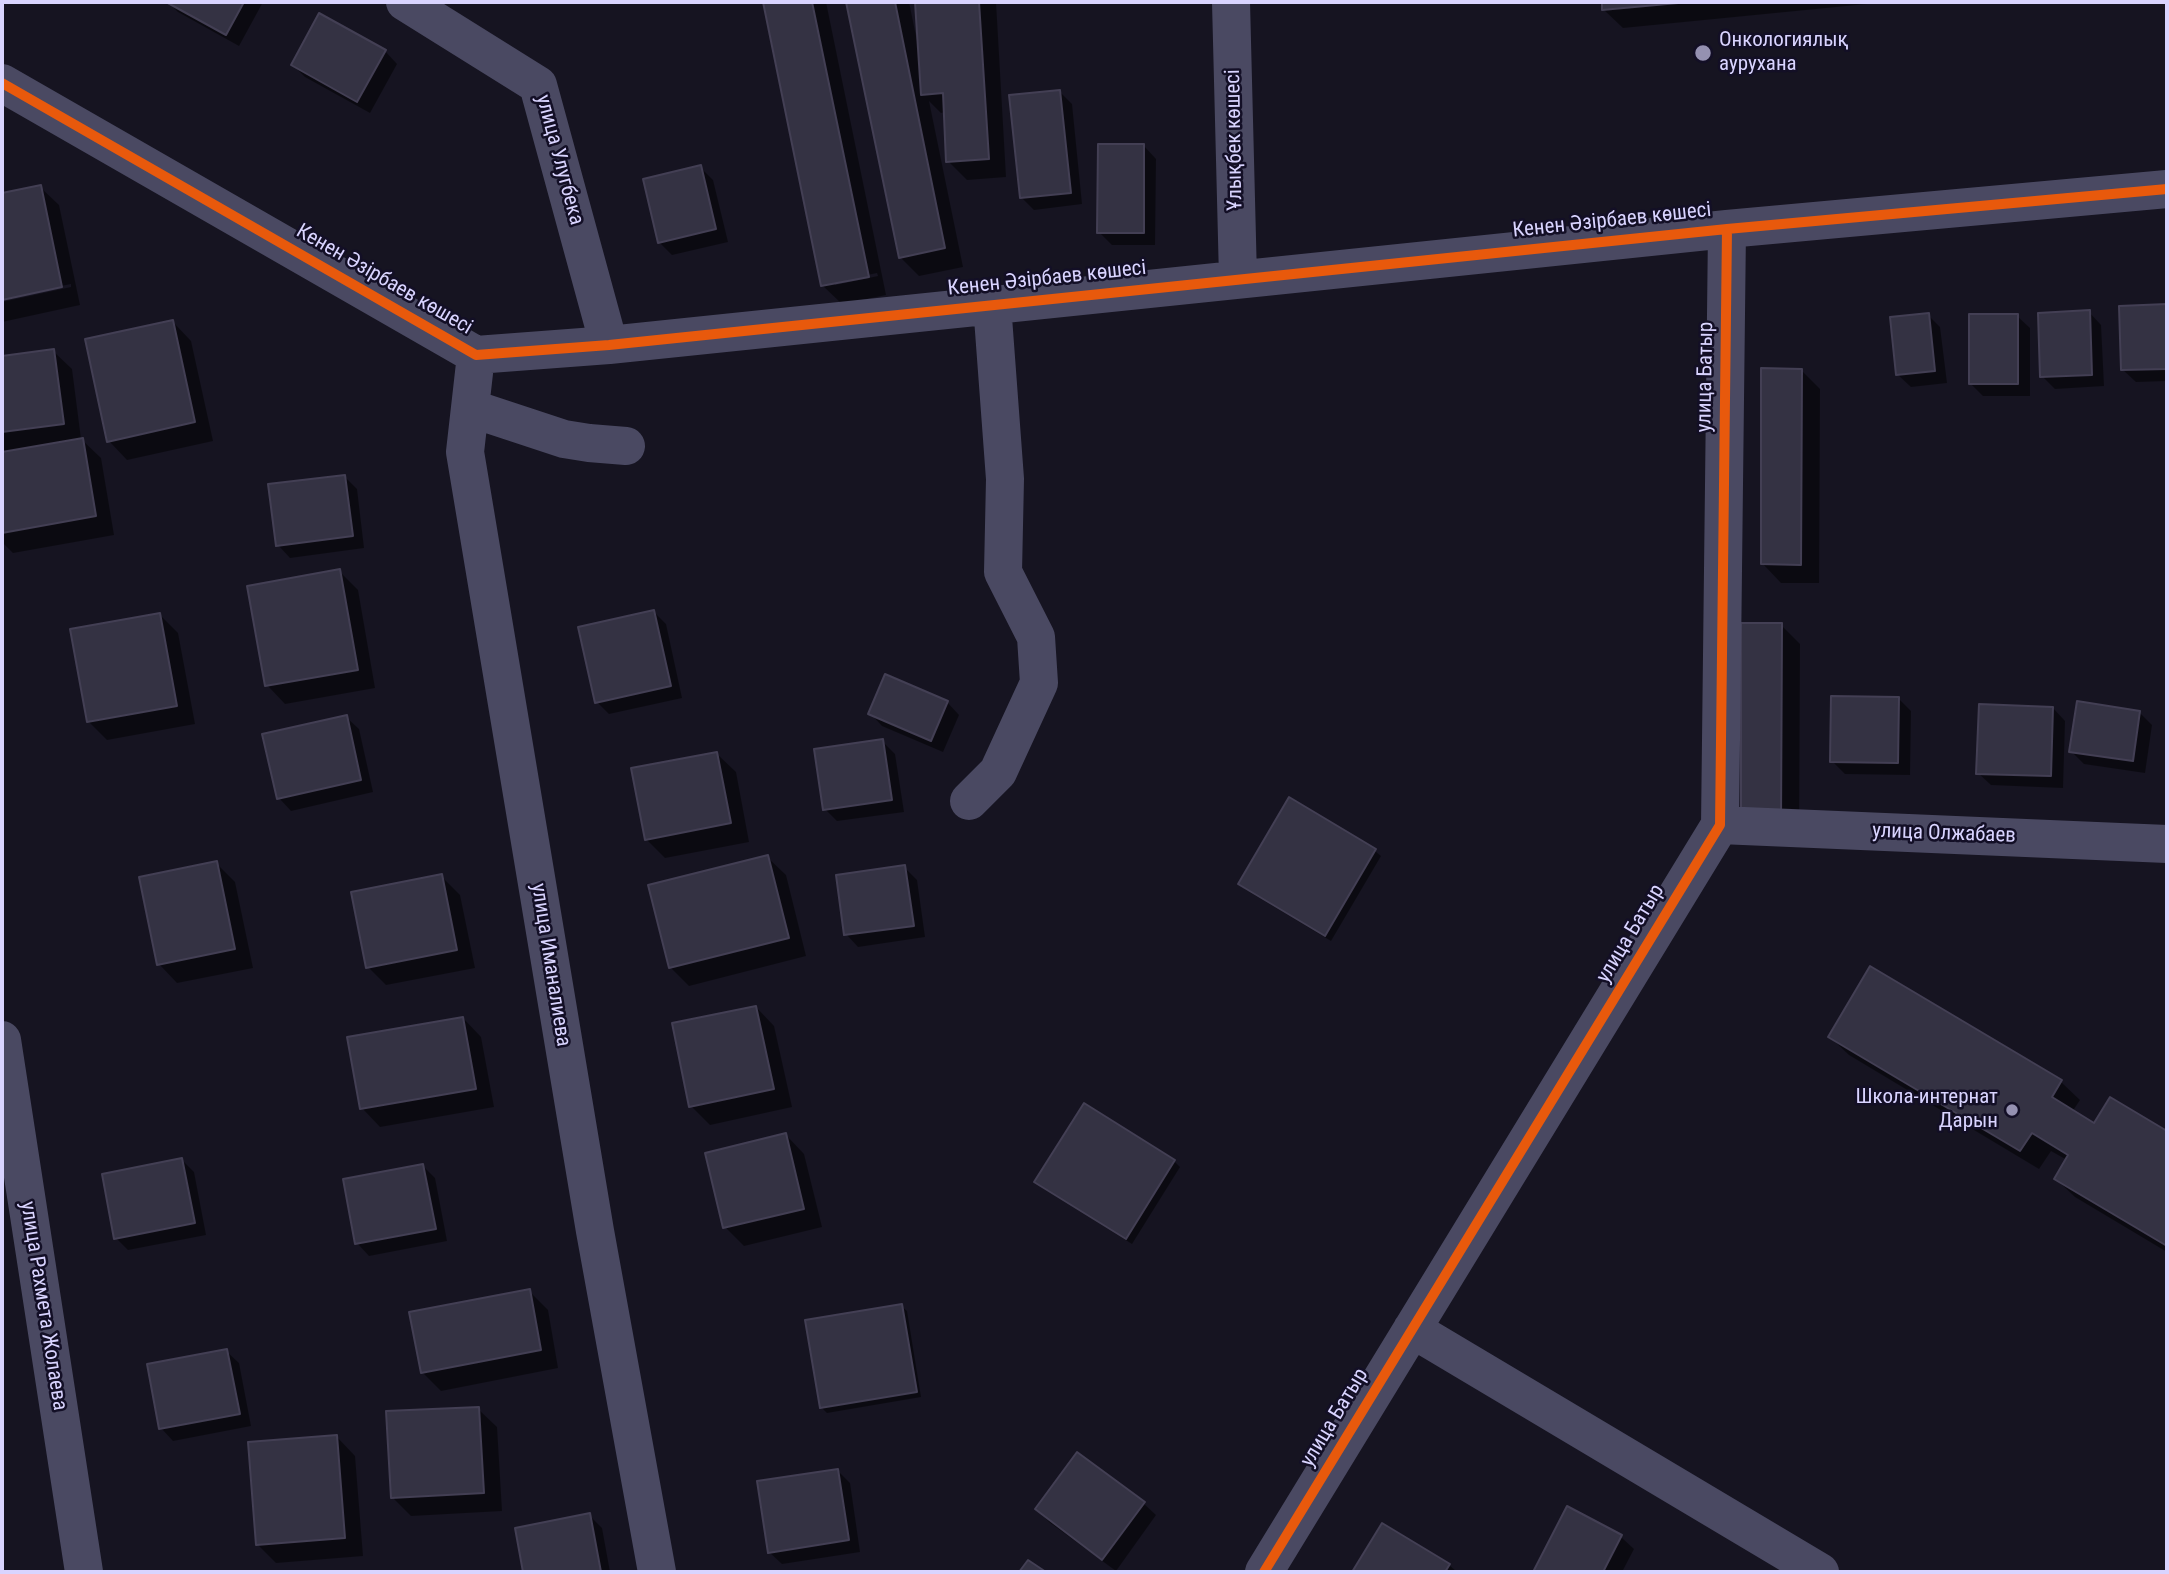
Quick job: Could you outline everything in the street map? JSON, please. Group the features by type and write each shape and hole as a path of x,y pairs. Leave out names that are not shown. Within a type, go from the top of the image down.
{"street":[{"name":"улица Улугбека","path":"405,2 538,85 610,345"},
{"name":"Ұлықбек көшесі","path":"1231,2 1238,278"},
{"name":"Кенен Әзірбаев көшесі","path":"2,83 476,355 610,345 1727,229 2167,189"},
{"name":"улица Батыр","path":"1264,1572 1720,825 1727,229"},
{"path":"969,801 998,772 1038,683 1036,637 1003,572 1005,479 992,304"},
{"name":"улица Иманалиева","path":"476,355 465,452 595,1231 657,1572"},
{"path":"470,408 564,439 626,446"},
{"name":"улица Олжабаев","path":"1720,825 2167,844"},
{"name":"улица Рахмета Жолаева","path":"2,1040 84,1572"},
{"path":"1412,1329 1821,1572"}],"building":[{"path":"166,2 244,2 226,35"},
{"path":"763,2 812,2 869,277 821,286"},
{"path":"846,2 895,2 945,248 899,258"},
{"path":"915,2 979,2 989,159 946,162 943,93 921,95"},
{"path":"1602,2 1689,2 1602,10"},
{"path":"319,13 386,50 357,102 291,65"},
{"path":"1060,90 1071,193 1020,198 1009,95"},
{"path":"1098,144 1144,144 1144,233 1097,233"},
{"path":"701,165 716,229 658,243 643,179"},
{"path":"41,185 62,287 2,300 2,193"},
{"path":"2167,304 2167,369 2121,370 2119,306"},
{"path":"2090,310 2092,375 2040,377 2038,313"},
{"path":"1929,313 1935,371 1896,375 1890,317"},
{"path":"1969,314 2018,314 2018,384 1969,384"},
{"path":"173,320 195,422 107,442 85,339"},
{"path":"54,349 64,424 2,432 2,356"},
{"path":"1761,368 1802,369 1801,565 1761,564"},
{"path":"83,438 96,516 2,533 2,452"},
{"path":"345,475 353,536 276,546 268,484"},
{"path":"340,569 358,670 265,686 247,586"},
{"path":"654,610 671,686 595,703 578,627"},
{"path":"160,613 177,706 87,722 70,629"},
{"path":"1741,623 1782,623 1781,820 1741,820"},
{"path":"885,674 948,701 931,741 868,714"},
{"path":"1831,696 1899,697 1898,763 1830,762"},
{"path":"2077,701 2140,711 2133,761 2069,752"},
{"path":"1979,704 2053,707 2051,776 1976,774"},
{"path":"347,715 361,780 277,799 262,734"},
{"path":"883,739 892,800 823,810 814,749"},
{"path":"717,752 731,823 645,840 631,768"},
{"path":"1289,797 1376,849 1325,936 1238,884"},
{"path":"768,855 789,938 669,968 648,885"},
{"path":"217,861 235,949 157,965 139,877"},
{"path":"905,865 914,926 844,935 836,875"},
{"path":"442,874 457,950 366,968 351,892"},
{"name":"Школа-интернат Дарын","path":"1870,966 2062,1080 2052,1097 2094,1123 2110,1097 2167,1131 2167,1246 2054,1179 2068,1155 2032,1133 2020,1151 1828,1037"},
{"path":"756,1006 774,1089 689,1107 672,1023"},
{"path":"463,1017 476,1089 360,1109 347,1037"},
{"path":"1084,1103 1175,1160 1126,1239 1034,1182"},
{"path":"786,1133 804,1209 723,1228 705,1153"},
{"path":"182,1158 195,1223 114,1239 102,1174"},
{"path":"423,1164 436,1229 355,1244 343,1179"},
{"path":"530,1289 541,1350 421,1373 409,1312"},
{"path":"902,1304 917,1392 820,1408 805,1320"},
{"path":"227,1349 240,1414 159,1429 147,1364"},
{"path":"479,1407 484,1493 391,1498 386,1411"},
{"path":"337,1435 345,1538 256,1545 248,1442"},
{"path":"1077,1452 1145,1502 1102,1560 1035,1509"},
{"path":"838,1469 849,1540 768,1553 757,1481"},
{"path":"1567,1506 1622,1535 1603,1572 1533,1572"},
{"path":"590,1513 601,1572 523,1572 515,1528"},
{"path":"1382,1523 1450,1564 1445,1572 1352,1572"},
{"path":"1028,1560 1046,1572 1019,1572"}],"cycle path":[{"path":"2,83 476,355 609,345 1727,229 2167,189"},
{"path":"1264,1572 1720,825 1727,229"}],"place":[{"name":"Онкологиялық аурухана","path":"1703,53"},
{"name":"Школа-интернат Дарын","path":"2012,1110"}]}
